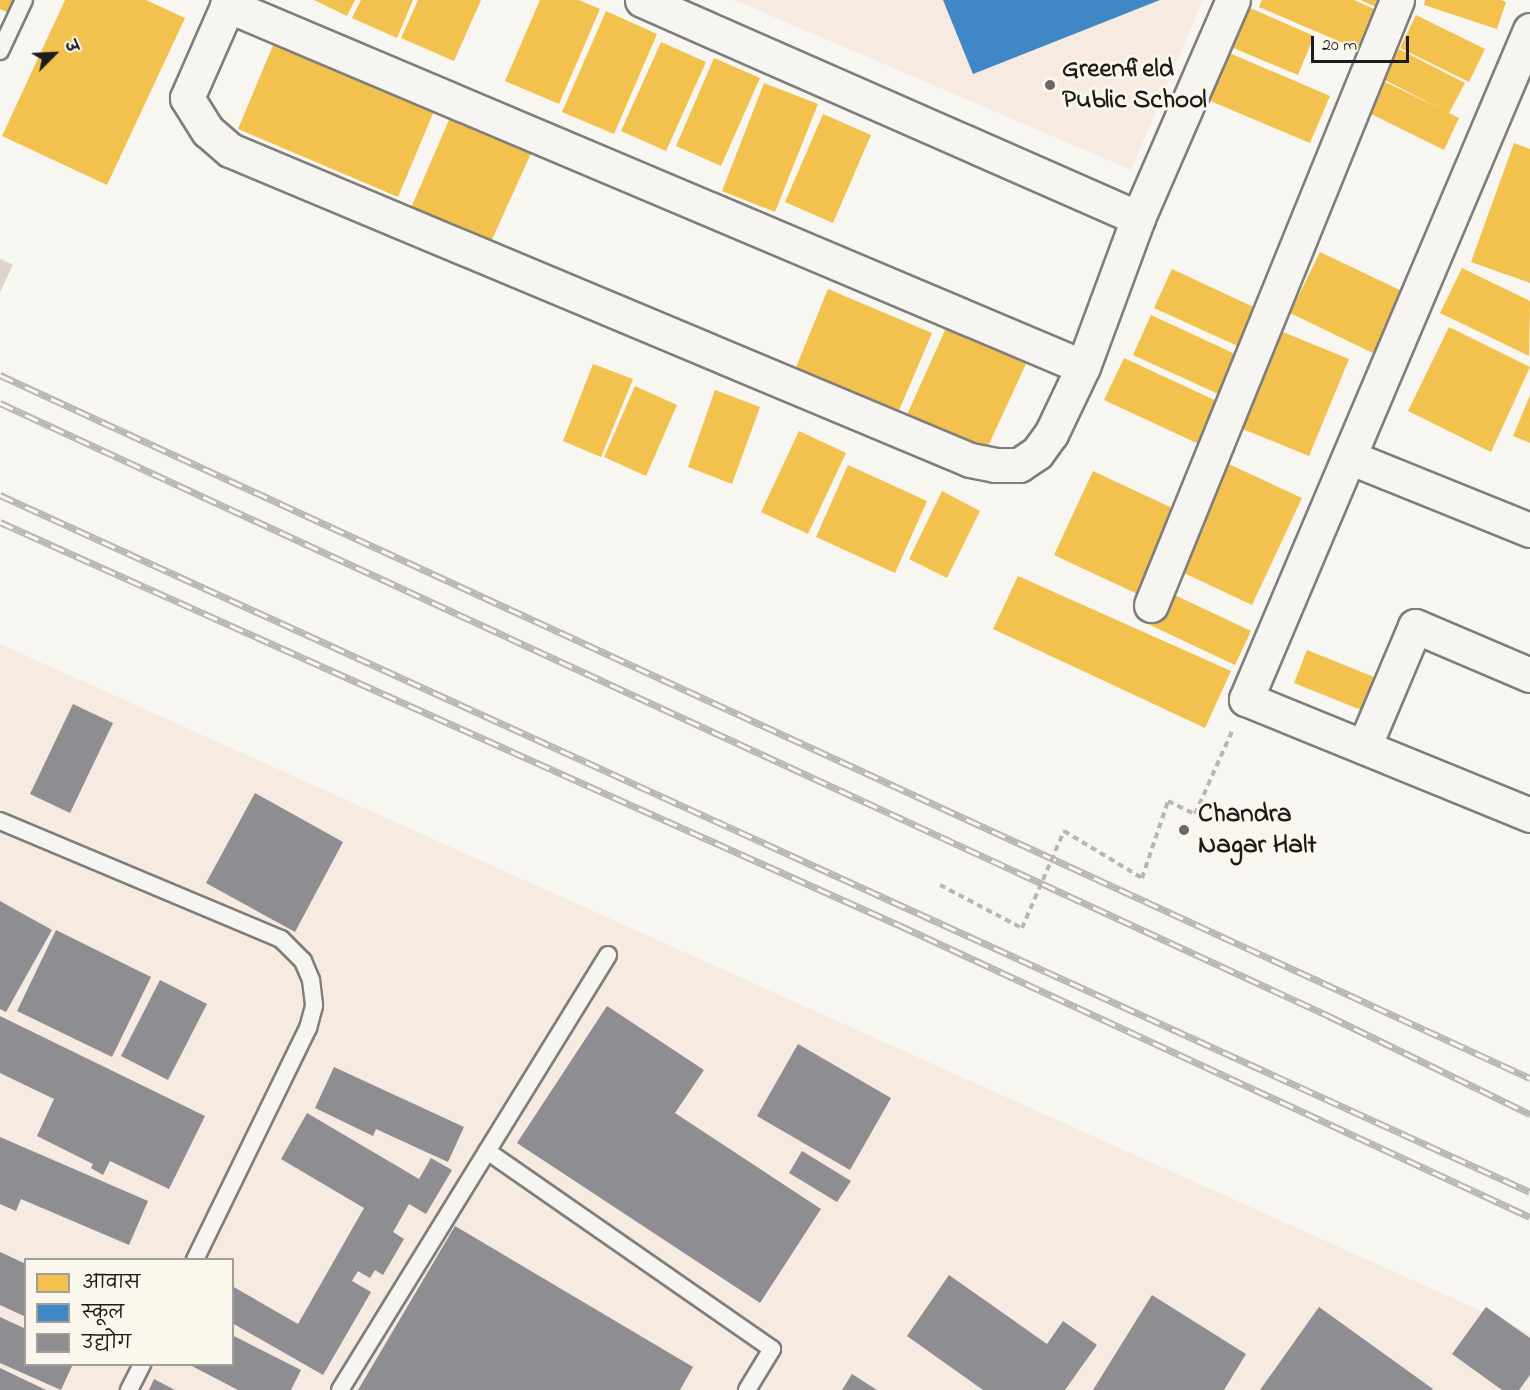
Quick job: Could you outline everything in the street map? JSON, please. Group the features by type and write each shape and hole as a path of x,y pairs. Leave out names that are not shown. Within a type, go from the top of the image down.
{"street":[{"path":"1083,367 228,3 187,98 208,131 230,150 970,460 995,465 1019,465 1037,453 1083,367 1138,218 1233,0"},
{"path":"1151,605 1397,0"},
{"path":"645,1 1138,218"},
{"path":"1530,30 1246,699 1530,815"},
{"path":"1349,457 1530,530"},
{"path":"1364,747 1415,626 1530,675"}],"lane":[{"path":"0,51 24,0"},
{"path":"0,821 281,939 303,962 311,980 314,1006 308,1028 196,1258"},
{"path":"340,1390 608,955"},
{"path":"487,1151 772,1349 747,1390"},
{"path":"129,1390 141,1366"}],"path":[{"path":"940,885 1022,928 1064,831 1142,878 1168,801 1195,814 1246,699"}],"shaded area":[{"name":"Greenfield Public School","path":"734,0 1203,0 1131,170"},
{"path":"0,644 1530,1333 1530,1390 0,1390"}],"building: आवास":[{"path":"0,0 14,0 9,13 0,9"},
{"path":"65,0 146,0 185,18 107,185 2,136"},
{"path":"314,0 355,0 347,16"},
{"path":"361,0 413,0 397,38 352,18"},
{"path":"418,0 481,0 454,61 401,38"},
{"path":"540,0 579,0 600,9 559,104 505,81"},
{"path":"1262,0 1354,0 1374,9 1357,49 1259,7"},
{"path":"1360,0 1385,0 1381,9"},
{"path":"1425,0 1501,0 1506,2 1497,29 1424,5"},
{"path":"1248,7 1314,36 1298,75 1231,47"},
{"path":"606,11 657,34 614,134 562,112"},
{"path":"1416,15 1485,49 1469,82 1400,48"},
{"path":"661,42 706,62 666,151 621,131"},
{"path":"274,43 434,111 398,197 238,129"},
{"path":"1399,49 1465,83 1449,113 1459,118 1444,150 1365,111 1381,80 1441,109 1383,79"},
{"path":"1227,52 1330,96 1310,143 1208,100"},
{"path":"714,58 760,78 721,166 676,146"},
{"path":"764,83 818,104 775,212 722,191"},
{"path":"452,113 533,149 490,244 411,208"},
{"path":"823,114 871,135 833,223 785,202"},
{"path":"1514,143 1530,149 1530,283 1471,262"},
{"path":"1320,252 1406,293 1377,355 1290,313"},
{"path":"1462,268 1530,301 1529,356 1440,313"},
{"path":"1172,269 1260,310 1242,348 1154,308"},
{"path":"828,289 932,333 895,420 792,377"},
{"path":"1151,315 1246,359 1227,398 1133,355"},
{"path":"951,317 1031,353 984,455 905,419"},
{"path":"1268,326 1349,359 1309,456 1228,423"},
{"path":"1449,327 1530,367 1491,452 1408,411"},
{"path":"1124,358 1223,404 1203,446 1104,400"},
{"path":"593,364 633,379 601,457 563,441"},
{"path":"635,386 677,405 646,476 604,457"},
{"path":"715,390 760,407 732,484 688,467"},
{"path":"1530,395 1530,443 1513,436"},
{"path":"799,431 846,453 808,534 761,512"},
{"path":"1220,460 1302,498 1252,605 1171,567"},
{"path":"848,465 927,501 895,573 816,537"},
{"path":"1093,471 1185,514 1146,598 1054,555"},
{"path":"942,491 980,511 947,578 909,559"},
{"path":"1018,576 1231,671 1205,728 993,629"},
{"path":"1164,590 1251,631 1235,665 1148,624"},
{"path":"1307,650 1384,681 1371,714 1294,683"}],"building: स्कूल":[{"path":"943,0 1160,0 973,74"}],"building: उद्योग":[{"path":"73,704 113,723 70,813 30,794"},
{"path":"255,793 343,842 295,932 206,883"},
{"path":"0,901 52,930 6,1012 0,1009"},
{"path":"56,930 151,977 112,1057 17,1011"},
{"path":"160,980 207,1004 168,1080 121,1056"},
{"path":"607,1006 704,1070 675,1113 821,1209 760,1303 517,1143"},
{"path":"0,1016 205,1116 169,1189 110,1161 103,1175 91,1168 93,1164 37,1136 54,1099 0,1073"},
{"path":"798,1044 891,1098 850,1170 757,1116"},
{"path":"334,1067 464,1127 448,1162 376,1129 373,1136 315,1108"},
{"path":"307,1113 419,1179 431,1158 452,1170 426,1214 409,1204 393,1232 404,1239 383,1275 375,1270 370,1278 358,1271 352,1281 371,1292 323,1375 234,1324 234,1287 298,1324 364,1208 281,1159"},
{"path":"0,1137 148,1201 129,1245 21,1199 16,1211 0,1204"},
{"path":"802,1151 851,1181 837,1202 789,1173"},
{"path":"455,1226 693,1367 680,1390 358,1390"},
{"path":"0,1252 24,1263 24,1316 0,1305"},
{"path":"949,1275 1047,1344 1063,1321 1097,1345 1065,1390 983,1390 907,1336"},
{"path":"1152,1295 1246,1354 1224,1390 1093,1390"},
{"path":"1319,1307 1433,1389 1260,1390"},
{"path":"1486,1307 1530,1338 1530,1375 1519,1390 1502,1390 1452,1354"},
{"path":"0,1317 24,1328 24,1366 72,1366 61,1390 0,1363"},
{"path":"234,1336 301,1370 291,1390 238,1390 192,1366 234,1366"},
{"path":"0,1368 46,1390 0,1390"},
{"path":"852,1374 877,1390 842,1390"},
{"path":"154,1379 175,1390 149,1390"}],"building: अन्य":[{"path":"0,259 13,265 0,292"}],"railway":[{"path":"0,375 1530,1078"},
{"path":"0,403 1329,1016 1530,1114"},
{"path":"0,495 1530,1192"},
{"path":"0,522 899,925 1530,1217"}],"place":[{"name":"Greenfield Public School","path":"1050,85"},
{"name":"Chandra Nagar Halt","path":"1184,830"}]}
